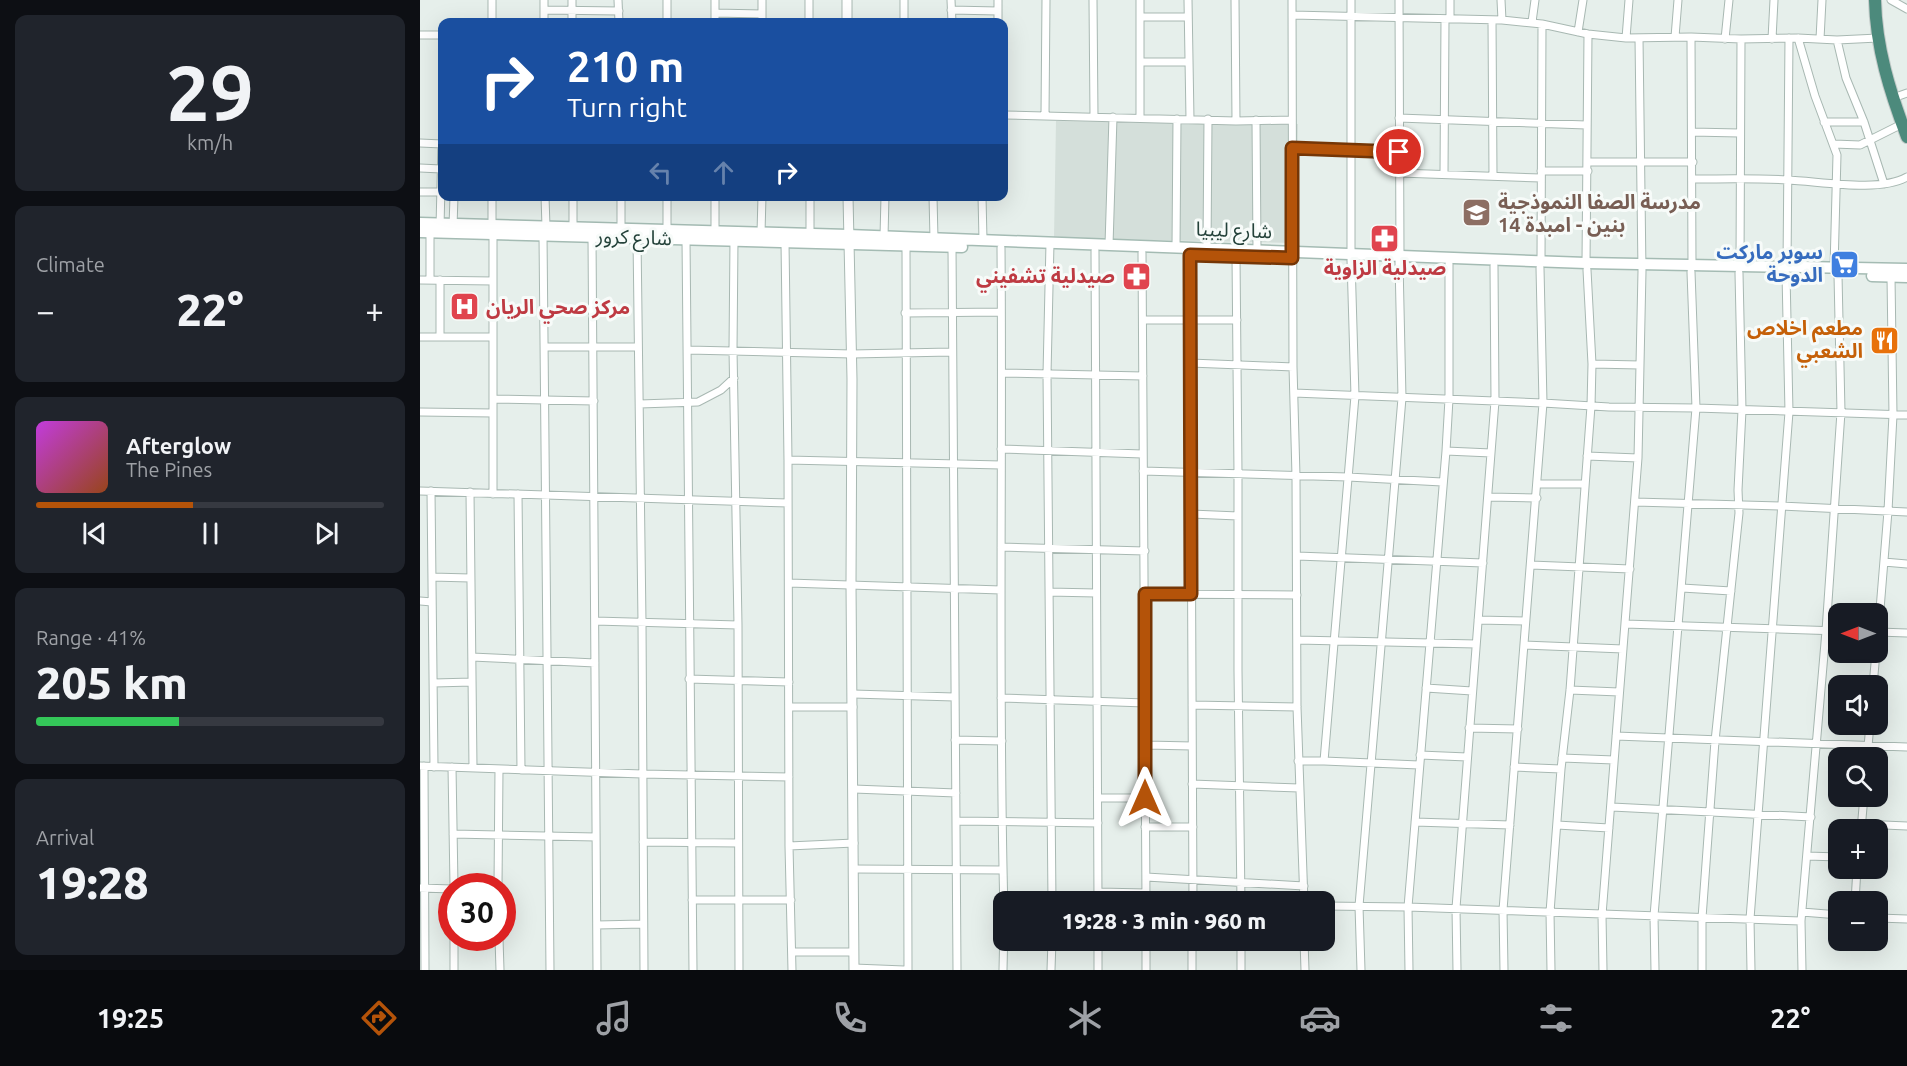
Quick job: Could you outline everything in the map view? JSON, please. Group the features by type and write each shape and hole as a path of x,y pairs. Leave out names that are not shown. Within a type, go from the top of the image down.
{"highway":[{"path":"1875,0 1883,64 1907,137"}],"main road":[{"name":"شارع كرور","path":"420,223 433,230 453,228 544,231 637,238 785,242 810,238"},
{"name":"شارع كرور","path":"544,231 573,228 667,230 761,233 848,240"},
{"name":"شارع ليبيا","path":"848,240 884,237 983,240 1016,245 1109,245 1257,250 1292,255"},
{"name":"شارع ليبيا","path":"848,240 906,246 1001,248 1016,245"},
{"name":"شارع ليبيا","path":"1049,246 1095,251 1190,255 1367,257 1541,265 1902,275"},
{"name":"شارع ليبيا","path":"1400,259 1449,264 1489,263"},
{"name":"شارع ليبيا","path":"1836,272 1902,275"}],"street":[{"path":"492,0 492,18"},
{"path":"544,0 544,18"},
{"path":"572,0 572,18"},
{"path":"618,0 619,18"},
{"path":"667,0 667,18"},
{"path":"714,0 715,18"},
{"path":"762,0 762,18"},
{"path":"809,0 809,18"},
{"path":"847,0 847,18"},
{"path":"904,0 904,18"},
{"path":"951,0 952,18"},
{"path":"998,0 998,18"},
{"path":"1045,116 1046,0"},
{"path":"1093,0 1095,116"},
{"path":"1140,0 1140,117"},
{"path":"1188,0 1190,119"},
{"path":"1235,0 1236,121"},
{"path":"1292,0 1292,255 1297,707 1304,891"},
{"path":"1324,761 1355,396 1351,257 1351,0"},
{"path":"1361,970 1359,906 1402,398 1400,0"},
{"path":"1444,174 1450,0"},
{"path":"1501,0 1502,20"},
{"path":"1532,22 1535,0"},
{"path":"1578,32 1583,0"},
{"path":"1626,38 1629,0"},
{"path":"1675,37 1677,0"},
{"path":"1725,39 1729,0"},
{"path":"1772,39 1774,0"},
{"path":"1820,39 1822,0"},
{"path":"1892,0 1907,9"},
{"path":"544,10 619,11"},
{"path":"951,10 998,11"},
{"path":"714,13 762,14"},
{"path":"1292,15 1532,22 1588,34 1626,38 1837,40 1878,38"},
{"path":"1140,17 1188,17"},
{"path":"1492,20 1493,176"},
{"path":"1504,970 1503,910 1544,403 1541,265 1542,24"},
{"path":"1551,970 1550,912 1561,769 1570,690 1591,406 1592,364 1587,266 1588,34"},
{"path":"420,35 438,35"},
{"path":"1655,970 1654,916 1696,408 1692,268 1691,37"},
{"path":"1603,970 1602,915 1638,458 1642,268 1639,38"},
{"path":"1751,970 1750,919 1789,412 1786,180 1789,38"},
{"path":"1798,38 1815,96 1838,158 1835,184 1836,272 1841,412 1826,631 1801,921 1802,970"},
{"path":"1702,970 1702,918 1715,741 1739,504 1742,410 1739,270 1741,39"},
{"path":"1837,40 1846,78 1871,141 1884,184"},
{"path":"1140,62 1189,62"},
{"path":"1893,98 1907,93"},
{"path":"1008,115 1236,121 1292,120"},
{"path":"1109,245 1113,117"},
{"path":"1399,118 1586,125"},
{"path":"1176,248 1177,119"},
{"path":"1207,249 1208,119"},
{"path":"1256,120 1257,250"},
{"path":"1824,122 1864,122"},
{"path":"1834,144 1857,146 1902,124"},
{"path":"1692,132 1739,133"},
{"path":"420,143 438,144"},
{"path":"1292,148 1399,152"},
{"path":"1587,162 1693,162"},
{"path":"420,168 438,167"},
{"path":"1400,173 1493,176 1587,171"},
{"path":"1693,179 1884,184 1907,177"},
{"path":"420,192 438,191"},
{"path":"430,280 433,230 439,201"},
{"path":"453,228 454,201"},
{"path":"492,201 493,494"},
{"path":"545,201 544,400 550,970"},
{"path":"573,201 573,228"},
{"path":"621,201 621,229"},
{"path":"667,230 668,201"},
{"path":"715,201 715,232"},
{"path":"761,233 762,201"},
{"path":"810,201 810,238"},
{"path":"848,201 852,354 854,969 906,970 906,246"},
{"path":"884,237 885,201"},
{"path":"933,201 934,239"},
{"path":"982,201 983,240"},
{"path":"592,236 597,970"},
{"path":"637,238 644,970"},
{"path":"686,239 693,970"},
{"path":"734,240 739,970"},
{"path":"785,242 790,707 789,846 792,970"},
{"path":"1049,246 1047,374 1052,891"},
{"path":"952,247 957,970"},
{"path":"1001,248 1004,891"},
{"path":"1095,251 1096,702 1099,891"},
{"path":"1142,253 1146,891"},
{"path":"1190,255 1193,891"},
{"path":"1236,256 1241,891"},
{"path":"1457,970 1456,908 1495,401 1489,263"},
{"path":"1409,970 1408,907 1449,399 1449,264"},
{"path":"1880,603 1893,415 1893,355 1902,275"},
{"path":"420,280 493,281"},
{"path":"440,280 440,337"},
{"path":"905,313 1001,312"},
{"path":"1143,320 1237,320"},
{"path":"420,337 493,337"},
{"path":"545,347 638,347"},
{"path":"688,350 852,354 951,352"},
{"path":"1190,363 1293,367"},
{"path":"1592,364 1640,365"},
{"path":"1003,373 1143,376"},
{"path":"640,404 698,402 711,396 734,378"},
{"path":"1294,393 1591,406 1907,415"},
{"path":"494,399 594,401"},
{"path":"420,412 493,413"},
{"path":"1001,449 1142,454"},
{"path":"1446,451 1491,453"},
{"path":"1587,456 1638,458"},
{"path":"788,460 1001,465"},
{"path":"1143,471 1442,482"},
{"path":"1538,484 1585,484"},
{"path":"420,490 788,503"},
{"path":"431,491 434,767"},
{"path":"470,492 473,768"},
{"path":"518,494 521,770"},
{"path":"1489,496 1537,498"},
{"path":"1635,502 1739,504 1907,512"},
{"path":"1191,514 1238,516"},
{"path":"1002,547 1145,551"},
{"path":"1297,556 1483,563"},
{"path":"1884,562 1907,564"},
{"path":"1531,565 1630,569"},
{"path":"432,577 470,578"},
{"path":"789,583 1001,590"},
{"path":"1682,588 1731,591"},
{"path":"1049,592 1096,592"},
{"path":"1145,594 1297,596"},
{"path":"420,601 432,602"},
{"path":"1478,620 1525,621"},
{"path":"595,621 738,625"},
{"path":"1625,624 1826,631"},
{"path":"1888,632 1907,633"},
{"path":"1297,640 1476,644"},
{"path":"1524,645 1623,649"},
{"path":"472,657 595,663"},
{"path":"689,679 789,682"},
{"path":"434,683 472,682"},
{"path":"1426,688 1472,691"},
{"path":"1570,690 1619,692"},
{"path":"853,694 954,697"},
{"path":"1001,698 1145,703"},
{"path":"1192,705 1297,707"},
{"path":"790,707 853,707"},
{"path":"1469,728 1518,729"},
{"path":"1616,736 1869,747 1870,735"},
{"path":"955,740 1002,741"},
{"path":"1146,745 1192,746"},
{"path":"1888,747 1907,747"},
{"path":"1420,755 1467,756"},
{"path":"1562,758 1614,760"},
{"path":"1298,761 1419,765"},
{"path":"425,970 422,766 789,777"},
{"path":"452,767 453,873"},
{"path":"1514,767 1561,769"},
{"path":"499,873 500,769"},
{"path":"1192,784 1299,788"},
{"path":"854,789 956,793"},
{"path":"1098,798 1145,798"},
{"path":"1612,807 1811,817"},
{"path":"957,821 1098,823"},
{"path":"1415,822 1510,825"},
{"path":"1557,825 1610,828"},
{"path":"1888,826 1907,825"},
{"path":"1145,827 1193,827"},
{"path":"453,834 596,837"},
{"path":"642,842 738,843"},
{"path":"789,846 854,843"},
{"path":"1807,856 1828,857"},
{"path":"855,869 1003,870"},
{"path":"1146,877 1304,886"},
{"path":"422,888 438,888"},
{"path":"693,900 791,900"},
{"path":"1335,906 1456,908 1801,921"},
{"path":"1802,912 1828,914"},
{"path":"1888,918 1907,919"},
{"path":"597,925 643,924"},
{"path":"454,951 454,970"},
{"path":"499,951 500,970"},
{"path":"1003,951 1003,970"},
{"path":"1051,970 1052,951"},
{"path":"1098,951 1098,970"},
{"path":"1146,951 1146,970"},
{"path":"1192,951 1192,970"},
{"path":"1241,951 1241,970"},
{"path":"1304,951 1305,970"},
{"path":"792,952 854,952"}],"shaded area":[{"path":"1056,121 1298,124 1296,243 1054,238"}],"place":[{"name":"مدرسة الصفا النموذجية بنين - امبدة 14","path":"1477,213"},
{"name":"صيدلية الزاوية","path":"1385,238"},
{"name":"سوبر ماركت الدوحة","path":"1844,264"},
{"name":"صيدلية تشفيني","path":"1136,276"},
{"name":"مركز صحي الريان","path":"465,307"},
{"name":"مطعم اخلاص الشعبي","path":"1884,340"}],"route":[{"path":"1145,798 1145,594 1191,594 1190,255 1292,258 1292,148 1399,152"}]}
